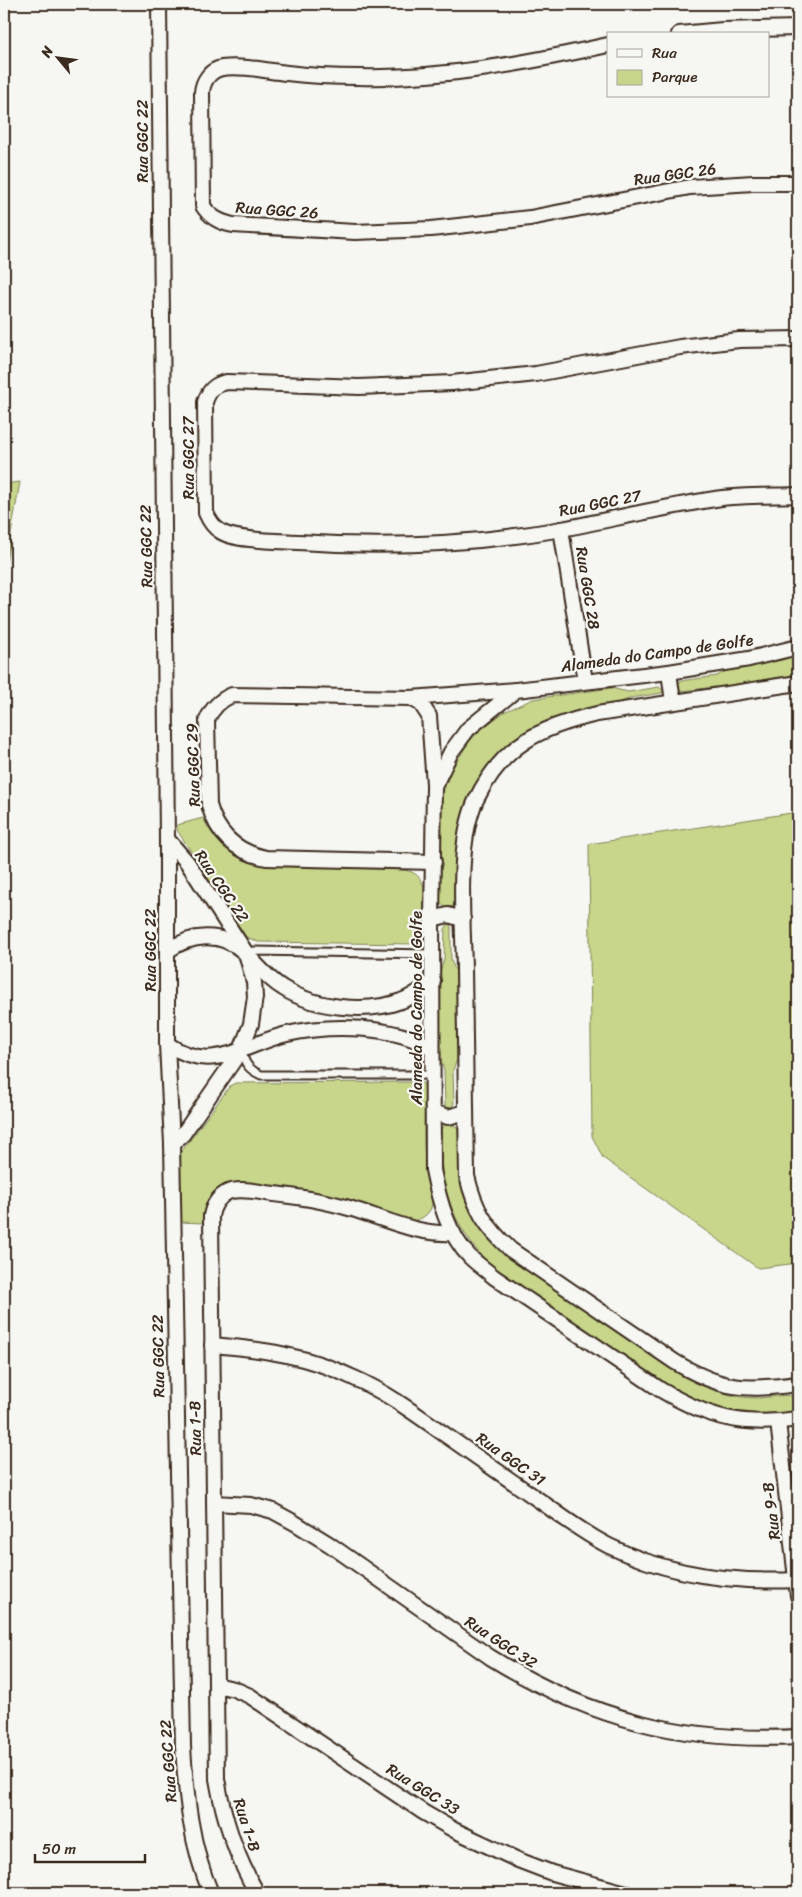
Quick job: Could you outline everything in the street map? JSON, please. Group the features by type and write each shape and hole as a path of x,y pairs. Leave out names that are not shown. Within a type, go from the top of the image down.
{"street":[{"name":"Rua GGC 22","path":"159,4 167,839 167,1044 172,1144 183,1746 186,1793 194,1839 211,1893"},
{"path":"701,32 798,28"},
{"name":"Rua GGC 26","path":"607,45 497,67 431,75 398,77 324,76 252,69 218,69 205,80 202,92 203,206 212,217 233,225 317,231 393,231 469,226 530,218 690,187 753,183 798,183"},
{"name":"Rua GGC 27","path":"798,339 739,340 680,347 536,374 452,383 359,387 227,382 216,386 206,402 206,513 214,526 226,535 282,542 322,544 409,544 481,539 561,529 715,499 761,495 798,495"},
{"name":"Rua GGC 28","path":"561,529 585,681"},
{"name":"Alameda do Campo de Golfe","path":"798,647 749,659 669,672 516,690 468,729 451,752 434,787 432,919 433,1170 436,1189 453,1233 469,1256 494,1277 661,1390 688,1406 714,1416 739,1422 778,1422 798,1419"},
{"path":"669,672 673,702"},
{"path":"798,683 597,714 571,720 542,730 510,753 492,773 476,800 468,825 463,860 467,1176 472,1196 493,1233 512,1250 675,1362 699,1376 723,1385 745,1388 798,1384"},
{"name":"Rua GGC 29","path":"434,862 266,858 255,856 236,847 216,824 210,805 207,720 213,709 224,698 232,695 411,698 516,690"},
{"path":"411,698 421,704 429,716 434,787"},
{"name":"Rua CGC 22","path":"167,839 187,862 246,953 269,978 283,988 311,1002 326,1006 365,1008 390,1005 413,996 433,981"},
{"path":"432,919 448,915 463,919"},
{"path":"167,951 182,941 210,937 229,942 246,953"},
{"name":"Rua CGC 22","path":"172,1144 183,1134 241,1050 252,1024 255,997 254,982 246,953"},
{"path":"167,1044 184,1054 204,1058 223,1057 278,1036 317,1029 384,1030 411,1037 432,1048"},
{"path":"434,1112 448,1117 466,1112"},
{"name":"Rua 1-B","path":"257,1893 236,1854 221,1805 217,1779 212,1210 218,1199 229,1192 235,1190 262,1192 317,1200 422,1232 453,1233"},
{"name":"Rua GGC 31","path":"212,1346 282,1353 309,1360 355,1378 393,1399 590,1535 632,1556 702,1576 751,1581 796,1580"},
{"name":"Rua 9-B","path":"778,1422 798,1596"},
{"name":"Rua GGC 32","path":"214,1503 251,1505 273,1511 296,1523 329,1544 490,1658 545,1689 574,1702 635,1722 697,1734 759,1738 798,1737"},
{"name":"Rua GGC 33","path":"216,1685 234,1689 250,1696 423,1812 454,1830 518,1860 552,1873 626,1893"}],"lane":[{"path":"246,953 254,951 433,954"},
{"path":"241,1050 245,1063 250,1070 261,1075 432,1075"}],"green space":[{"path":"20,482 4,574 4,484"},
{"path":"798,654 798,677 729,688 715,687 682,691 677,687 680,681 717,676 726,671 782,660"},
{"path":"659,687 664,691 662,693 631,698 614,705 559,717 529,730 504,750 466,809 458,846 457,903 448,907 440,902 440,801 451,770 469,742 479,731 504,712 533,699 611,688 628,692"},
{"path":"798,812 798,1263 758,1268 603,1158 592,1136 589,844"},
{"path":"203,818 212,834 224,847 239,857 256,864 405,870 412,872 421,880 424,887 424,942 420,944 258,942 246,937 177,830 177,825"},
{"path":"449,923 451,927 451,960 456,972 458,1057 453,1070 454,1104 450,1108 445,1106 444,1070 440,1059 440,973 444,959 445,929"},
{"path":"421,1082 425,1086 425,1156 432,1200 431,1208 422,1218 409,1221 375,1209 317,1193 238,1182 223,1186 212,1196 205,1209 204,1223 180,1222 179,1155 230,1086 235,1083"},
{"path":"447,1124 454,1125 458,1129 460,1164 471,1208 487,1236 500,1250 682,1376 710,1389 749,1398 784,1395 798,1396 798,1411 793,1414 774,1416 727,1414 680,1396 501,1274 472,1243 452,1209 442,1171 441,1128"}]}
